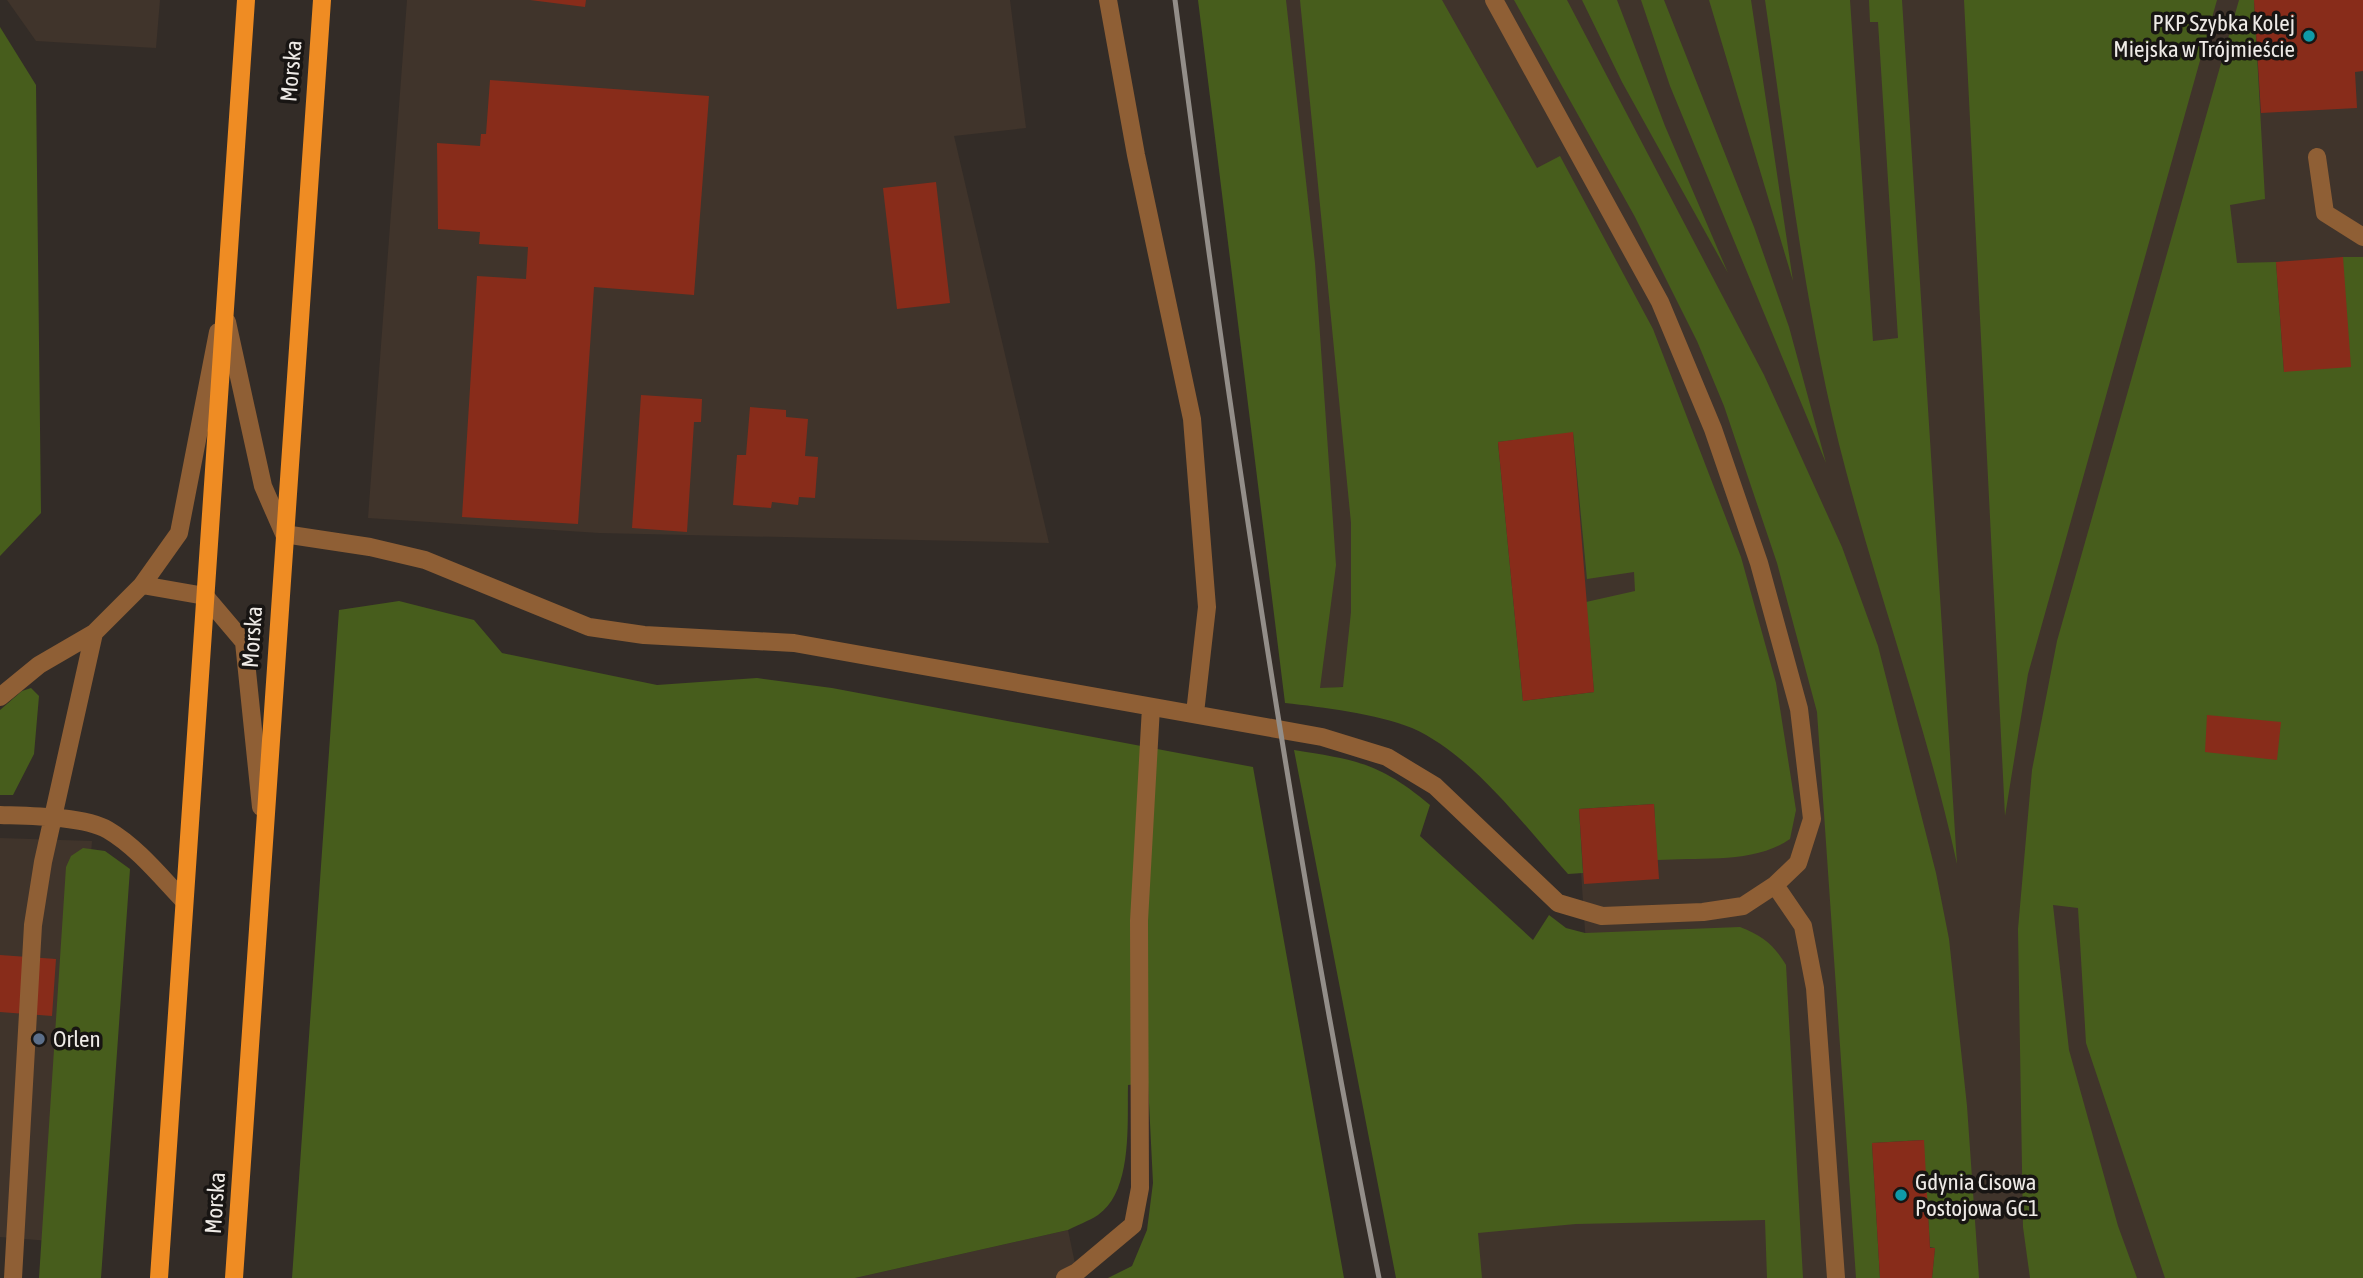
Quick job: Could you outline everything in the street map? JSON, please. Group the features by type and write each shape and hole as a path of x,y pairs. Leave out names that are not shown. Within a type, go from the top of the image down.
{"main road":[{"path":"159,1278 223,304 246,0"},
{"name":"Morska","path":"234,1278 322,0"}],"lane":[{"path":"1108,0 1136,155 1192,419 1207,607 1195,713"},
{"path":"223,304 263,486 284,534 370,547 425,560 589,627 644,635 794,643 1322,737 1387,757 1435,786 1558,903 1584,913 1602,916 1743,906 1775,885 1798,863 1812,818 1799,709 1759,563 1713,429 1660,302 1494,0"},
{"path":"2316,157 2325,213 2363,237"},
{"path":"0,697 39,665 94,633 142,585 179,533 223,304"},
{"path":"142,585 205,596 244,642 264,832"},
{"path":"13,1278 33,925 53,817 94,633"},
{"path":"1065,1278 1077,1272 1133,1225 1140,1188 1139,921 1151,707"},
{"path":"0,815 53,817 107,829 184,901"},
{"path":"1775,885 1803,926 1815,988 1836,1278"}],"shaded area":[{"path":"7,0 160,0 156,48 36,41"},
{"path":"407,0 1010,0 1026,128 954,136 1049,543 599,533 368,518"},
{"name":"PKP Szybka Kolej Miejska w Trójmieście","path":"1224,0 2363,0 2363,1278 1431,1278 1593,1045 1580,858 1419,679 1320,689"},
{"name":"Orlen","path":"0,838 92,841 62,1242 0,1237"},
{"path":"1068,1230 1078,1278 855,1278"}],"green space":[{"path":"1198,0 1286,0 1315,263 1336,565 1320,688 1343,687 1351,612 1351,523 1300,0 1442,0 1537,168 1560,156 1653,329 1741,557 1776,683 1796,810 1790,839 1776,847 1743,856 1657,860 1654,804 1579,809 1583,873 1568,874 1477,773 1434,740 1412,728 1383,719 1285,703","holes":["1573,433 1587,579 1634,572 1635,591 1586,602 1594,692 1523,701 1498,442"]},
{"path":"1514,0 1567,0 1764,375 1842,547 1878,646 1936,873 1949,939 1967,1106 1979,1278 1932,1278 1935,1248 1930,1247 1923,1140 1872,1143 1880,1278 1856,1278 1817,712 1777,563 1724,406 1697,341 1635,217"},
{"path":"1582,0 1617,0 1665,126 1728,273 1622,82"},
{"path":"1641,0 1664,0 1754,227 1789,327 1826,463 1670,86"},
{"path":"1709,0 1751,0 1793,281"},
{"path":"1765,0 1850,0 1873,341 1898,338 1878,22 1870,22 1869,0 1902,0 1957,864 1932,765 1846,471 1819,355"},
{"path":"1964,0 2217,0 2028,674 2005,816"},
{"path":"2239,0 2258,0 2254,1 2265,199 2230,205 2237,263 2276,262 2284,372 2343,257 2363,257 2363,1278 2165,1278 2086,1043 2078,908 2053,905 2069,1050 2118,1226 2137,1278 2030,1278 2023,1227 2018,929 2032,770 2057,641"},
{"path":"0,27 36,85 41,513 0,556"},
{"path":"399,601 474,620 502,653 657,685 757,678 832,688 1253,767 1344,1278 1108,1278 1132,1266 1147,1230 1153,1183 1148,1083 1128,1085 1126,1155 1117,1190 1109,1204 1098,1215 1068,1230 855,1278 292,1278 339,610"},
{"path":"31,688 39,696 34,754 13,795 0,795 0,710 22,691"},
{"path":"1294,750 1352,761 1382,772 1430,805 1420,836 1533,940 1549,915 1566,928 1585,933 1740,927 1761,938 1777,952 1786,965 1803,1278 1767,1278 1765,1220 1576,1224 1478,1233 1482,1278 1396,1278"},
{"path":"83,848 105,851 130,869 101,1278 39,1278 66,867 71,856"}],"building":[{"path":"530,0 586,0 585,7"},
{"name":"PKP Szybka Kolej Miejska w Trójmieście","path":"2254,0 2363,0 2363,71 2355,72 2357,108 2261,113"},
{"path":"490,80 709,96 694,295 594,287 578,524 462,517 477,276 526,279 528,247 479,244 480,232 438,229 437,143 480,146 481,134 486,134"},
{"path":"936,182 950,303 897,309 883,188"},
{"path":"2343,257 2351,367 2284,372 2276,262"},
{"path":"641,395 702,399 701,422 694,422 687,532 632,528"},
{"path":"750,407 786,410 786,417 808,419 805,456 818,457 815,498 799,497 798,505 772,502 771,508 733,505 737,455 746,455"},
{"path":"1573,432 1594,692 1523,701 1498,442"},
{"path":"2207,715 2281,722 2277,760 2205,752"},
{"path":"1654,804 1659,879 1584,884 1579,809"},
{"path":"0,955 56,959 52,1016 0,1012"},
{"name":"Gdynia Cisowa Postojowa GC1","path":"1924,1140 1930,1248 1935,1248 1932,1278 1880,1278 1872,1143"}],"railway":[{"path":"1175,0 1266,641 1319,960 1379,1278"}],"place":[{"name":"PKP Szybka Kolej Miejska w Trójmieście","path":"2309,36"},
{"name":"Orlen","path":"39,1039"},
{"name":"Gdynia Cisowa Postojowa GC1","path":"1901,1195"}]}
